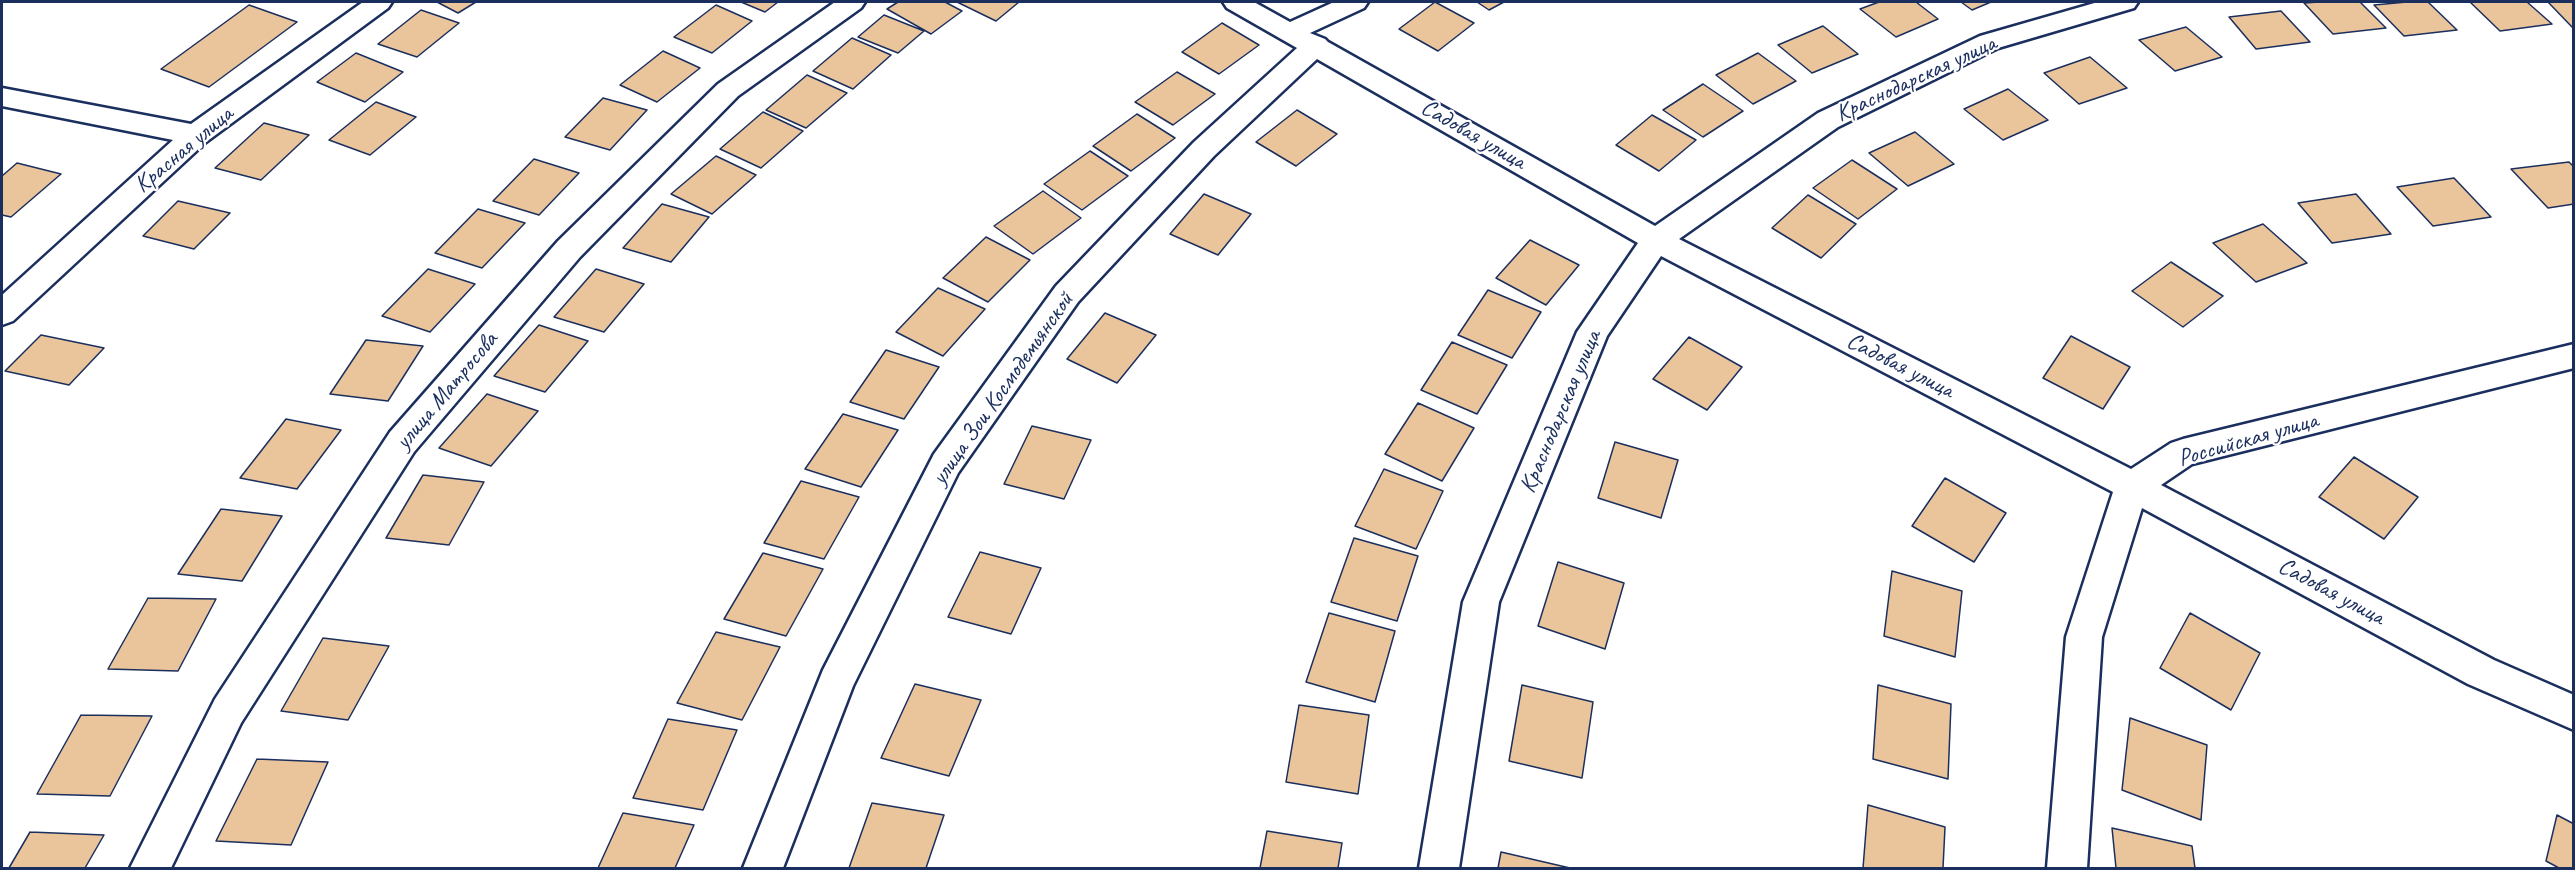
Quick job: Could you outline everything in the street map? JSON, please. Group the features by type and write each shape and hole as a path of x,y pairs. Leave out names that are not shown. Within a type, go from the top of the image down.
{"street":[{"name":"Красная улица","path":"2,313 196,135 379,2"},
{"name":"улица Матросова","path":"150,868 228,711 402,442 569,249 728,90 852,2"},
{"name":"Садовая улица","path":"1236,2 1304,38 1656,240 2132,486 2481,672 2574,712"},
{"name":"улица Зои Космодемьянской","path":"763,868 836,682 946,464 1066,294 1204,149 1304,38 1355,2"},
{"name":"Краснодарская улица","path":"1439,868 1481,602 1593,332 1656,240 1828,120 1989,42 2126,2"},
{"path":"2,97 196,135"},
{"name":"Российская улица","path":"2132,486 2183,453 2574,356"},
{"path":"2067,868 2084,637 2132,486"}],"building":[{"path":"437,2 476,2 458,13"},
{"path":"741,2 778,2 765,12"},
{"path":"898,2 945,2 962,11 931,34 887,9"},
{"path":"957,2 1019,2 996,21"},
{"path":"1435,2 1474,23 1438,51 1399,29"},
{"path":"1477,2 1504,2 1489,10"},
{"path":"1879,2 1916,2 1938,19 1896,37 1860,9"},
{"path":"1961,2 1991,2 1972,10"},
{"path":"2360,2 2386,28 2333,34 2304,3"},
{"path":"2428,2 2457,30 2404,36 2374,5"},
{"path":"2470,2 2527,2 2552,24 2500,31"},
{"path":"2548,2 2574,2 2574,27 2572,27"},
{"path":"249,5 297,22 209,87 161,69"},
{"path":"716,5 752,21 712,53 674,37"},
{"path":"421,10 459,23 417,57 378,44"},
{"path":"2281,11 2310,42 2256,49 2229,17"},
{"path":"884,15 924,31 898,53 858,37"},
{"path":"1222,23 1259,45 1219,74 1182,52"},
{"path":"1823,26 1858,54 1812,73 1778,45"},
{"path":"2186,27 2222,57 2175,71 2139,40"},
{"path":"852,38 891,55 853,89 813,71"},
{"path":"663,51 700,68 657,102 620,85"},
{"path":"356,53 403,72 365,102 317,82"},
{"path":"1758,53 1796,81 1753,104 1716,75"},
{"path":"2090,57 2127,88 2079,104 2044,73"},
{"path":"1177,72 1215,94 1173,125 1135,102"},
{"path":"807,75 847,93 806,128 766,110"},
{"path":"1703,84 1743,111 1703,137 1663,110"},
{"path":"2008,89 2048,120 2003,140 1964,109"},
{"path":"603,98 647,110 610,150 565,137"},
{"path":"376,102 416,117 370,155 329,140"},
{"path":"1297,110 1337,134 1296,166 1256,142"},
{"path":"763,112 803,131 761,168 720,149"},
{"path":"1137,114 1175,138 1131,171 1093,146"},
{"path":"1652,115 1696,140 1659,171 1616,145"},
{"path":"264,123 309,135 261,180 215,168"},
{"path":"1915,132 1954,164 1908,186 1869,153"},
{"path":"1090,151 1128,176 1082,210 1044,184"},
{"path":"716,156 756,175 712,214 671,194"},
{"path":"534,159 579,173 539,215 493,201"},
{"path":"1852,160 1897,189 1858,219 1813,188"},
{"path":"2569,162 2574,167 2574,204 2548,208 2511,169"},
{"path":"17,163 61,174 11,217 2,215 2,176"},
{"path":"2454,178 2491,217 2433,226 2397,187"},
{"path":"1043,191 1081,218 1033,254 994,226"},
{"path":"1204,194 1251,214 1218,255 1170,234"},
{"path":"2356,194 2391,234 2332,243 2298,203"},
{"path":"1808,195 1856,224 1821,258 1772,228"},
{"path":"178,201 230,213 194,249 143,236"},
{"path":"662,204 709,217 671,262 623,248"},
{"path":"478,209 525,223 482,268 435,253"},
{"path":"2263,224 2307,263 2256,282 2213,243"},
{"path":"986,237 1030,260 988,302 943,278"},
{"path":"1530,240 1579,265 1546,305 1496,278"},
{"path":"2171,262 2223,296 2183,327 2132,291"},
{"path":"428,269 475,284 430,332 382,316"},
{"path":"596,269 644,284 604,332 554,317"},
{"path":"938,288 985,309 943,356 896,332"},
{"path":"1488,290 1541,312 1512,358 1458,335"},
{"path":"1105,313 1156,335 1117,383 1067,359"},
{"path":"539,325 588,341 545,392 494,376"},
{"path":"41,335 104,348 69,385 5,371"},
{"path":"2071,336 2130,367 2103,409 2043,378"},
{"path":"1689,337 1742,367 1707,410 1653,379"},
{"path":"366,340 423,346 388,401 330,394"},
{"path":"1452,342 1507,365 1477,414 1421,390"},
{"path":"886,350 939,367 904,419 850,402"},
{"path":"487,394 538,411 491,466 439,448"},
{"path":"1418,403 1474,428 1442,481 1385,454"},
{"path":"843,414 898,430 861,487 805,469"},
{"path":"286,419 341,430 297,489 240,478"},
{"path":"1032,426 1091,440 1064,499 1004,484"},
{"path":"1615,442 1678,460 1661,518 1598,498"},
{"path":"2354,457 2418,497 2384,539 2319,497"},
{"path":"1384,469 1443,491 1416,549 1355,526"},
{"path":"423,475 484,482 449,545 386,538"},
{"path":"1945,478 2006,513 1974,562 1912,526"},
{"path":"801,481 859,497 824,559 764,543"},
{"path":"221,509 282,516 242,581 178,574"},
{"path":"1354,538 1418,556 1397,621 1331,602"},
{"path":"980,552 1041,568 1011,634 948,617"},
{"path":"763,553 823,569 786,636 724,619"},
{"path":"1558,562 1624,583 1605,649 1538,626"},
{"path":"1892,571 1962,591 1955,657 1884,636"},
{"path":"148,598 216,599 178,671 108,669"},
{"path":"1329,613 1395,631 1375,702 1306,682"},
{"path":"2190,613 2260,653 2231,710 2160,668"},
{"path":"716,632 780,647 742,720 677,703"},
{"path":"323,638 389,646 348,720 281,711"},
{"path":"915,684 981,700 949,776 881,758"},
{"path":"1522,685 1593,702 1582,778 1509,761"},
{"path":"1878,685 1951,704 1948,779 1873,759"},
{"path":"1299,705 1369,715 1358,794 1286,782"},
{"path":"81,715 152,716 110,796 37,794"},
{"path":"2130,718 2207,745 2201,820 2122,790"},
{"path":"668,719 737,730 703,810 633,798"},
{"path":"257,759 328,762 291,845 216,841"},
{"path":"872,803 944,815 926,868 849,868"},
{"path":"1868,805 1945,827 1943,868 1863,868"},
{"path":"623,813 694,825 675,868 598,868"},
{"path":"2557,815 2574,824 2574,868 2559,868 2546,861"},
{"path":"2112,828 2192,846 2195,868 2116,868"},
{"path":"1267,831 1342,843 1338,868 1260,868"},
{"path":"30,832 104,835 85,868 9,868"},
{"path":"1501,852 1570,868 1498,868"}]}
